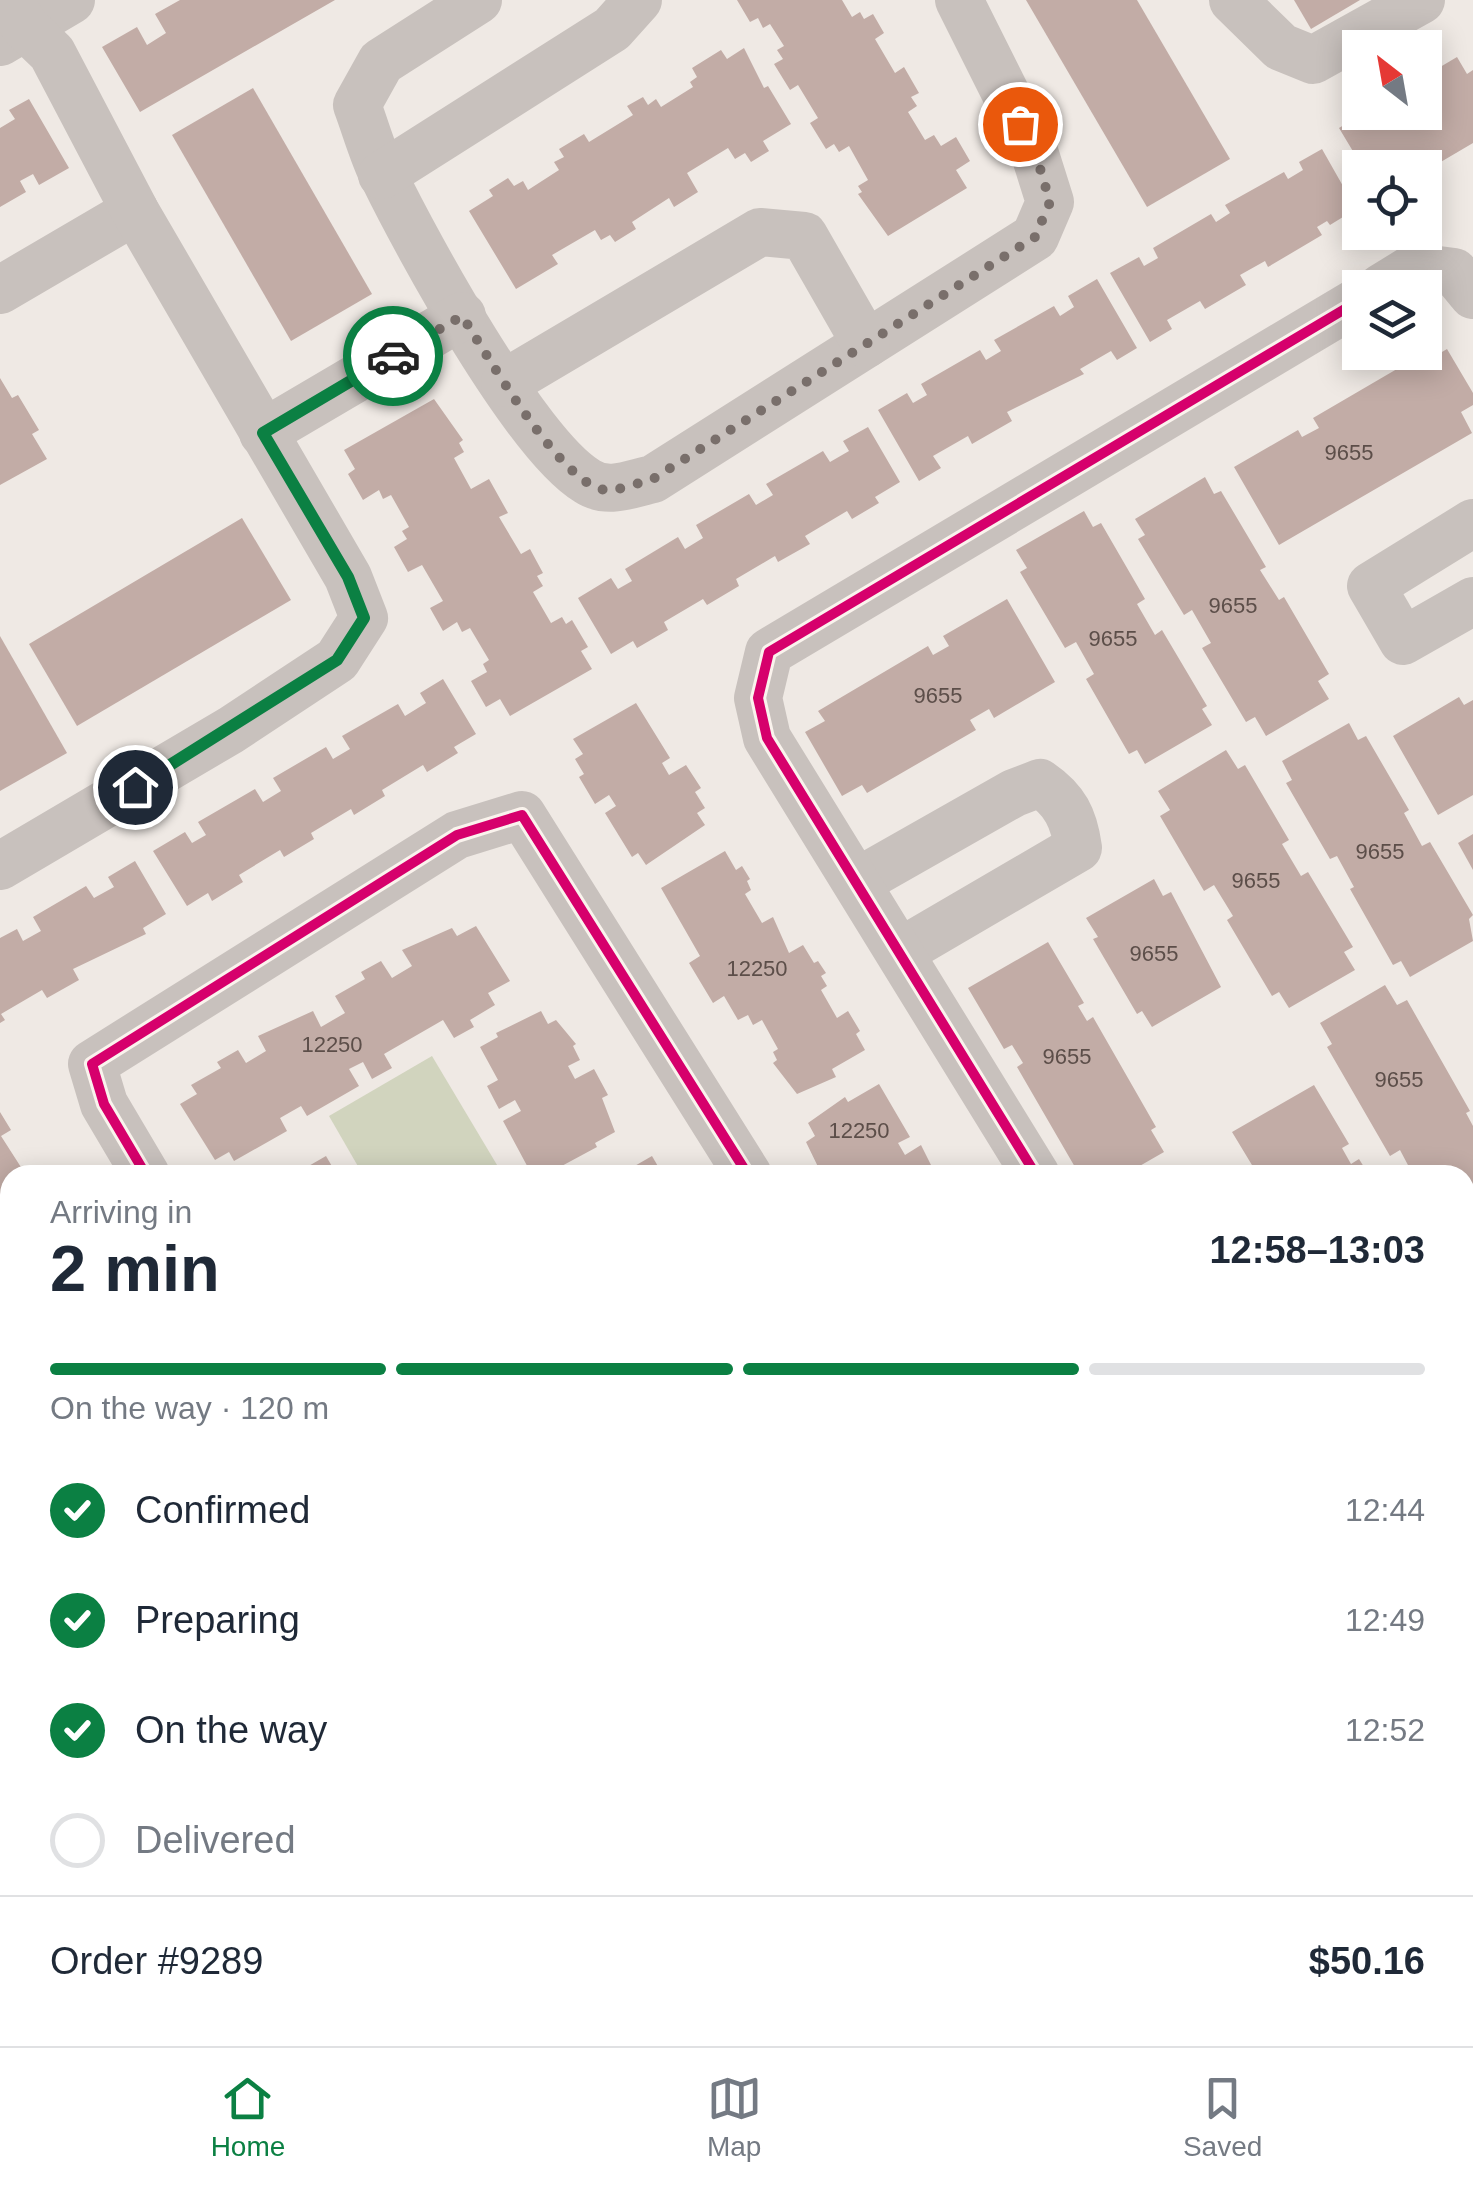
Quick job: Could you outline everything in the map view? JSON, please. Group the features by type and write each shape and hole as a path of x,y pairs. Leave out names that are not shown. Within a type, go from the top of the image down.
{"street":[{"path":"11,23 71,0"},
{"path":"478,0 381,62 357,105 382,175 505,383 536,430 586,481 607,490 653,479 1035,237 1050,202 1034,148 959,0"},
{"path":"382,175 612,30 638,0"},
{"path":"1234,0 1282,47 1313,60 1421,0"},
{"path":"0,866 231,730 337,660 364,618 348,577 135,210 52,53 11,23"},
{"path":"0,290 135,210"},
{"path":"505,383 760,232 804,236 866,344"},
{"path":"1410,270 1438,270"},
{"path":"1442,270 1454,272 1473,295"},
{"path":"1030,1165 767,738 758,698 769,652 1342,311"},
{"path":"263,433 462,316"},
{"path":"1473,524 1371,586 1404,641 1473,602"},
{"path":"857,882 1014,792 1040,783 1060,796 1075,824 1078,848 900,952"},
{"path":"140,1165 104,1104 92,1064 457,836 522,814 742,1165"}],"green space":[{"path":"432,1056 497,1165 357,1165 329,1116"}],"building":[{"path":"180,0 335,0 140,112 102,47 137,27 147,45 166,33 155,14"},
{"path":"737,0 842,0 852,17 860,12 864,19 873,14 884,33 875,39 895,73 904,67 919,93 911,97 917,106 908,112 925,140 934,135 941,146 956,137 970,161 956,170 967,188 888,236 858,194 862,192 858,186 868,180 849,146 839,152 834,144 826,149 810,123 818,118 798,85 790,90 774,64 783,59 777,50 784,46 770,24 763,28 758,18 750,22"},
{"path":"1026,0 1137,0 1230,159 1147,207"},
{"path":"1294,0 1360,0 1311,29"},
{"path":"744,48 764,88 768,86 791,124 763,141 769,151 751,162 745,153 735,159 728,148 687,173 698,192 674,207 669,198 632,222 636,229 615,242 610,235 601,240 595,230 552,255 558,264 516,289 469,211 493,196 489,190 508,178 514,186 523,181 528,190 559,170 554,162 564,157 559,149 584,134 589,142 633,115 627,106 643,97 648,105 656,99 661,107 693,87 690,82 697,77 692,68 721,50 727,59"},
{"path":"1457,57 1467,74 1473,70 1473,143 1442,161 1442,150 1352,150 1339,128 1342,126 1342,130 1442,130 1442,66"},
{"path":"253,88 372,294 291,341 172,135"},
{"path":"29,99 69,168 39,185 33,174 20,181 26,192 0,207 0,128 15,119 9,110"},
{"path":"1322,149 1342,184 1342,218 1317,227 1322,235 1268,267 1265,261 1240,275 1246,285 1205,309 1200,301 1167,320 1172,329 1150,342 1110,273 1139,257 1144,266 1158,258 1153,248 1211,214 1216,222 1230,213 1225,205 1284,172 1288,179 1303,170 1299,162"},
{"path":"1097,279 1137,348 1117,360 1111,351 1080,369 1084,374 1007,412 1012,421 972,444 968,436 933,456 941,468 919,481 878,410 907,393 913,403 927,395 921,384 980,350 986,360 1001,351 994,340 1054,306 1060,316 1074,307 1068,296"},
{"path":"1447,349 1473,393 1473,405 1461,412 1472,433 1279,545 1234,467 1298,430 1302,437 1319,428 1313,418 1395,370 1442,370 1442,352"},
{"path":"0,378 12,398 18,395 39,430 32,434 47,459 0,485"},
{"path":"434,399 463,440 459,443 464,452 454,458 471,489 489,479 508,513 499,517 521,554 530,549 543,573 537,576 543,586 533,592 551,623 562,617 566,624 572,620 588,647 581,651 592,669 510,716 500,699 486,707 471,681 487,672 483,664 489,660 470,628 462,632 457,622 443,631 430,608 443,601 422,565 408,572 394,547 407,539 402,531 409,527 391,495 383,499 379,490 363,500 348,474 355,469 344,450"},
{"path":"868,427 900,482 875,497 879,503 852,519 847,511 805,536 810,544 778,562 775,556 736,579 739,586 707,605 703,599 664,622 668,630 637,648 633,641 611,654 578,598 611,578 618,589 632,581 625,569 678,537 685,549 703,538 696,525 749,494 756,505 773,495 766,484 823,451 830,462 849,451 843,441"},
{"path":"1205,477 1214,494 1221,491 1266,567 1260,570 1279,600 1284,597 1329,674 1318,681 1329,699 1266,736 1255,717 1246,722 1202,648 1211,643 1192,610 1184,615 1138,539 1145,535 1135,519"},
{"path":"1084,511 1093,527 1101,523 1145,599 1137,604 1155,635 1162,630 1207,706 1202,709 1212,725 1145,764 1137,750 1129,754 1086,679 1094,674 1076,642 1065,648 1020,572 1027,568 1016,550"},
{"path":"242,518 291,600 77,726 29,644"},
{"path":"1007,599 1055,682 994,718 989,709 970,720 976,730 867,793 862,785 842,796 805,732 825,721 818,711 928,646 933,655 949,646 943,636"},
{"path":"0,636 67,753 0,791"},
{"path":"443,679 476,734 454,747 458,753 427,772 423,765 382,790 385,796 354,815 351,809 311,833 314,839 284,857 280,850 239,875 243,882 212,901 208,893 187,906 153,851 185,832 192,843 206,835 198,822 255,789 263,802 281,791 273,778 326,747 333,759 350,749 342,736 398,704 405,716 426,703 420,693"},
{"path":"1459,697 1464,705 1473,700 1473,795 1438,815 1393,736"},
{"path":"636,703 670,758 662,763 669,775 686,765 701,788 695,792 705,808 697,813 705,825 646,865 638,853 632,857 605,813 616,806 609,795 595,804 579,777 584,774 575,759 583,754 573,739"},
{"path":"1349,723 1358,740 1366,736 1409,810 1404,813 1422,846 1430,842 1473,915 1469,919 1473,941 1410,977 1401,961 1393,965 1350,889 1354,887 1337,856 1330,859 1286,783 1292,780 1282,761"},
{"path":"1226,750 1238,769 1245,765 1289,840 1282,844 1301,876 1308,872 1353,947 1344,952 1355,970 1289,1008 1279,992 1272,996 1227,920 1233,916 1214,885 1204,891 1160,816 1170,810 1158,791"},
{"path":"1473,834 1473,870 1458,843"},
{"path":"725,851 736,870 742,866 750,879 747,881 751,890 745,894 762,923 773,917 789,953 803,945 814,963 818,961 826,973 821,976 827,986 821,990 837,1018 848,1011 860,1031 856,1034 865,1050 832,1069 836,1077 797,1094 773,1063 777,1060 773,1052 778,1049 762,1020 753,1025 748,1015 738,1020 724,996 713,1003 689,963 700,956 661,888"},
{"path":"135,861 166,914 143,928 146,934 73,969 79,980 47,998 42,990 1,1014 5,1020 0,1023 0,938 17,929 23,941 41,931 33,917 86,886 94,898 114,887 108,877"},
{"path":"1154,879 1163,896 1171,892 1221,987 1152,1027 1142,1011 1137,1014 1093,939 1098,937 1086,918"},
{"path":"476,926 510,981 488,993 495,1005 470,1020 474,1027 454,1038 443,1020 384,1054 392,1068 372,1079 363,1062 349,1069 359,1086 307,1116 301,1106 280,1118 287,1131 234,1161 229,1152 215,1160 180,1104 197,1094 191,1085 221,1068 217,1062 238,1050 246,1063 266,1051 258,1036 313,1011 321,1027 345,1013 335,996 365,979 361,972 381,961 392,978 412,966 402,950 452,928 457,936"},
{"path":"1048,942 1084,1003 1078,1006 1087,1021 1093,1017 1156,1127 1151,1130 1164,1152 1141,1165 1074,1165 1017,1067 1023,1063 1012,1045 1004,1049 968,988"},
{"path":"1385,985 1397,1005 1407,1000 1470,1111 1466,1113 1473,1126 1473,1165 1408,1165 1400,1150 1390,1156 1327,1047 1332,1044 1320,1023"},
{"path":"541,1011 548,1024 556,1020 576,1044 573,1046 580,1060 568,1066 575,1079 594,1069 608,1095 602,1098 615,1132 564,1165 527,1165 503,1121 521,1111 515,1100 499,1109 487,1086 498,1080 480,1047 498,1037 496,1033"},
{"path":"879,1084 910,1137 898,1143 905,1155 921,1145 931,1165 817,1165 806,1142 815,1136 808,1123 845,1097 848,1102"},
{"path":"1314,1085 1349,1144 1342,1148 1351,1164 1359,1159 1363,1165 1252,1165 1232,1132"},
{"path":"0,1112 11,1130 1,1136 20,1165 0,1165"},
{"path":"326,1156 331,1165 310,1165"},
{"path":"652,1156 657,1165 636,1165"}],"cycle path":[{"path":"1030,1165 767,738 758,698 769,652 1342,311"},
{"path":"140,1165 104,1104 92,1064 457,835 522,815 742,1165"}],"way so far":[{"path":"393,356 462,316 536,430 586,481 607,490 653,479 1035,237 1050,202 1034,148 1020,124"}],"route":[{"path":"135,787 337,660 364,618 348,577 263,433 393,356"}]}
